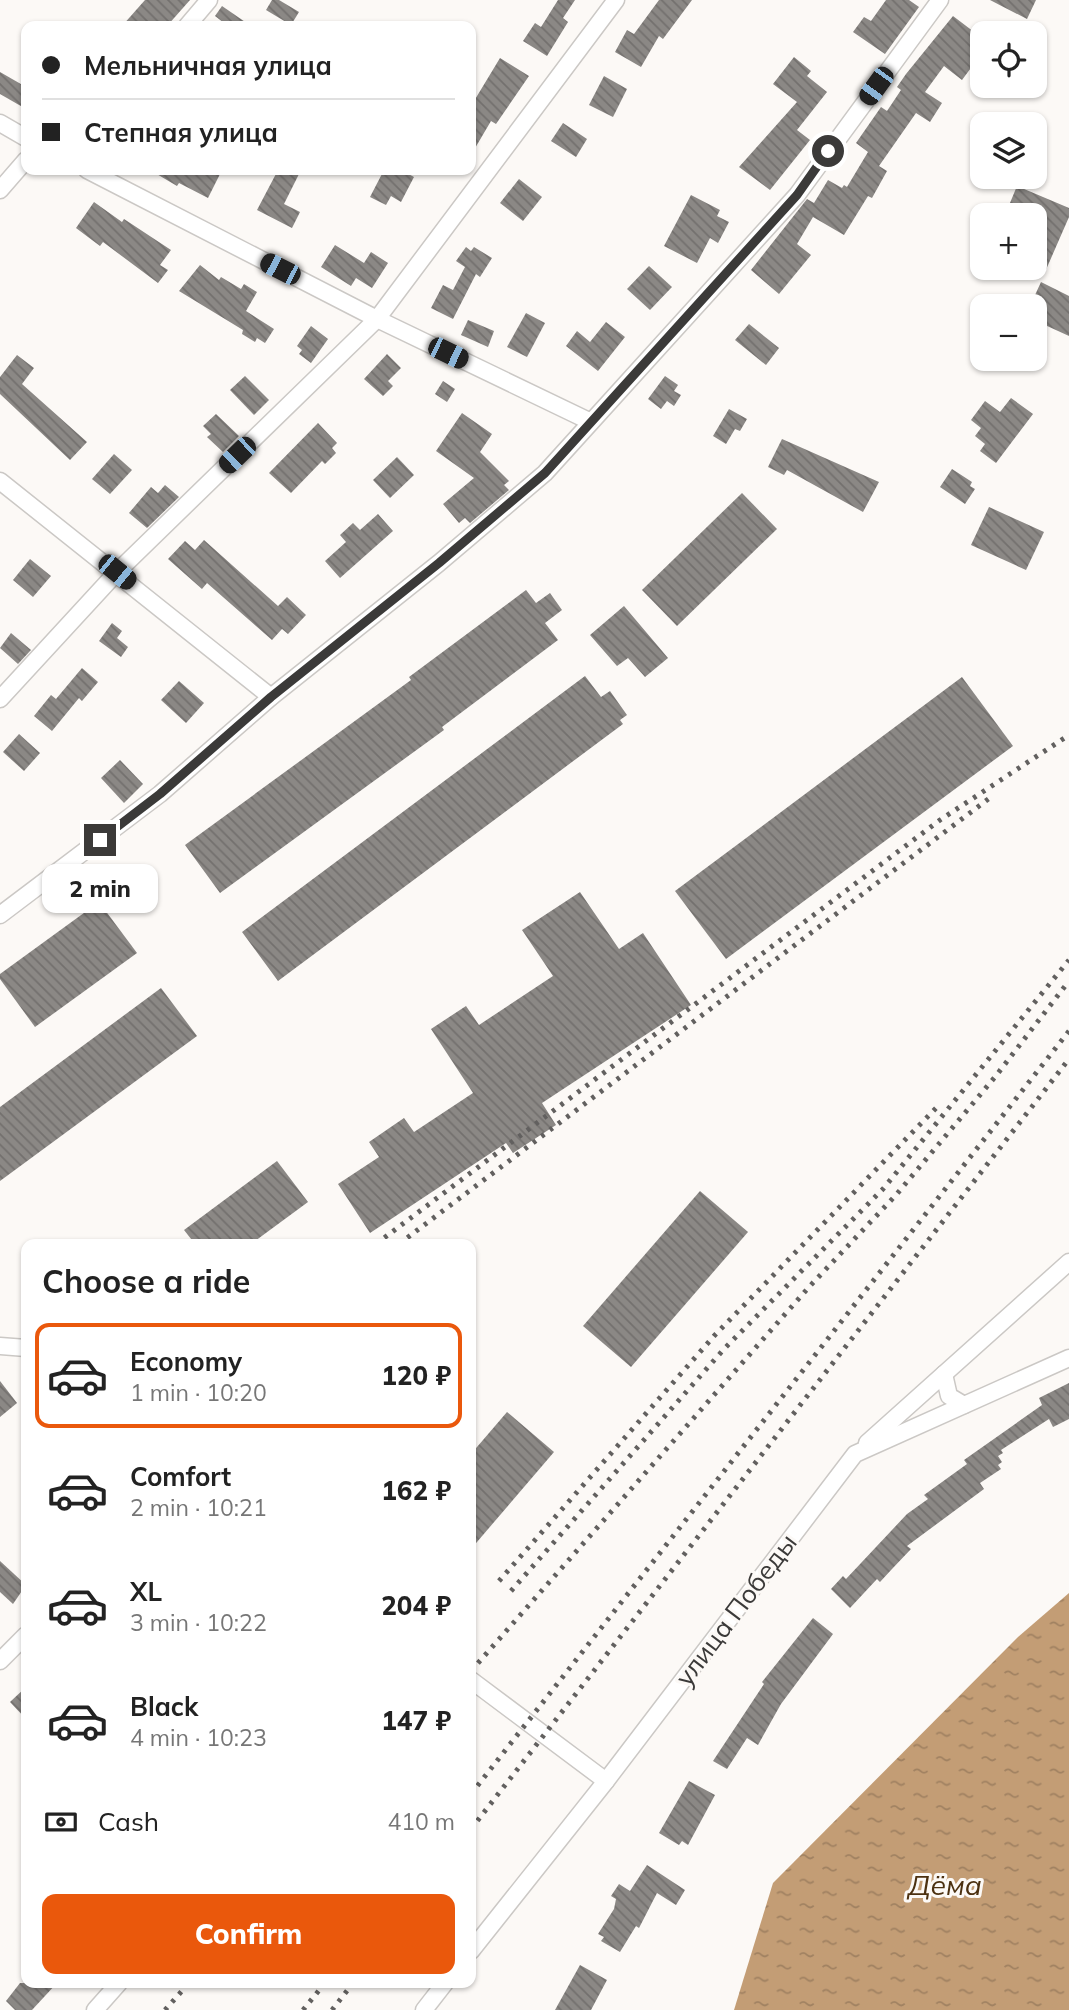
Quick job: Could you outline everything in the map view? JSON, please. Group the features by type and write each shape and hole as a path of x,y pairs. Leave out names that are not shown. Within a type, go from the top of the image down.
{"street":[{"path":"191,21 209,0"},
{"path":"0,699 117,572 377,319 616,0"},
{"path":"0,915 160,794 271,697 439,563 545,473 589,421 797,195 940,0"},
{"path":"0,123 21,135"},
{"path":"0,190 21,166"},
{"path":"97,175 377,319 589,421"},
{"path":"0,481 271,697"},
{"path":"855,1454 1069,1262"},
{"path":"0,1346 21,1348"},
{"name":"улица Победы","path":"476,1945 606,1781 855,1454 1069,1358"},
{"path":"944,1374 944,1385 949,1396 964,1405"},
{"path":"0,1661 21,1640"},
{"path":"476,1684 606,1781"},
{"path":"95,2010 115,1988"},
{"path":"424,2010 441,1988"}],"water":[{"name":"Дёма","path":"1069,1593 1069,2010 734,2010 773,1883 1018,1637"}],"building":[{"path":"145,0 190,0 171,21 126,21"},
{"path":"272,0 279,0 299,12 293,21 284,21 266,10"},
{"path":"558,0 575,0 563,18 568,22 547,56 523,41 535,23 541,27"},
{"path":"659,0 692,0 663,39 659,36 641,67 615,52 627,30 634,34"},
{"path":"886,0 909,0 919,7 885,54 853,32 864,17 871,21"},
{"path":"990,0 1036,0 1027,19"},
{"path":"222,6 244,21 222,21 215,16"},
{"path":"953,16 970,29 970,69 962,80 944,66 925,92 942,103 930,122 916,113 879,166 887,171 872,198 868,196 844,235 813,217 797,244 811,255 779,294 751,270 807,199 814,203 828,180 842,188 844,185 847,187 868,152 856,143 881,107 887,111 901,90 897,87"},
{"path":"794,57 811,71 807,76 827,92 797,130 810,140 770,190 739,167 797,102 773,84"},
{"path":"500,58 529,76 496,124 491,121 476,146 476,98"},
{"path":"0,72 21,84 21,106 0,94"},
{"path":"604,76 627,89 613,117 589,105"},
{"path":"563,123 587,139 576,157 551,141"},
{"path":"158,175 220,175 208,198 179,183 177,186"},
{"path":"275,175 298,175 284,204 300,212 292,228 257,210"},
{"path":"381,175 414,177 401,202 391,196 386,205 370,197"},
{"path":"519,179 542,197 523,221 500,203"},
{"path":"1016,189 1024,189 1069,208 1069,217 1047,267 1047,203 1010,203"},
{"path":"691,195 720,210 717,216 729,222 718,243 710,238 697,263 664,246"},
{"path":"94,202 122,222 124,219 171,250 160,265 168,270 158,283 103,242 100,246 76,228"},
{"path":"335,245 364,263 371,252 388,263 372,288 356,278 351,286 321,267"},
{"path":"466,247 471,251 474,247 492,258 480,277 476,274 453,319 431,308 443,285 453,290 465,267 456,261"},
{"path":"200,265 219,280 221,277 241,289 244,284 257,292 246,311 274,329 265,343 257,338 255,342 242,334 243,330 179,291"},
{"path":"649,266 672,287 650,310 627,289"},
{"path":"1041,282 1069,296 1069,336 1047,326 1047,294 1036,294"},
{"path":"526,313 545,323 527,357 507,347"},
{"path":"468,320 494,331 488,347 461,335"},
{"path":"606,322 625,337 598,371 566,346 577,331 590,342"},
{"path":"749,324 779,348 766,365 735,340"},
{"path":"311,326 328,339 311,363 299,354 302,350 297,346"},
{"path":"387,354 401,368 388,381 393,386 383,396 364,379"},
{"path":"17,355 34,368 22,384 87,442 70,460 0,394 0,377"},
{"path":"245,376 269,400 254,415 230,390"},
{"path":"665,376 678,385 674,391 681,395 674,406 667,401 661,409 648,399"},
{"path":"443,381 455,389 447,402 435,394"},
{"path":"1011,398 1033,414 996,463 980,451 985,444 975,436 981,428 971,420 985,401 1000,412"},
{"path":"729,409 747,419 740,431 735,429 726,444 713,436"},
{"path":"462,413 492,434 480,452 509,481 504,485 509,490 470,523 465,518 459,523 443,504 474,478 436,451"},
{"path":"216,414 239,436 223,452 207,437 211,434 203,426"},
{"path":"318,423 337,443 332,448 336,453 325,464 322,461 291,493 269,473"},
{"path":"782,439 879,482 863,512 787,470 784,475 768,467"},
{"path":"114,454 132,470 110,494 92,479"},
{"path":"397,457 414,475 390,498 373,480"},
{"path":"952,469 972,482 970,486 975,489 965,504 940,487"},
{"path":"165,485 179,497 147,528 129,513 151,487 158,493"},
{"path":"742,493 777,529 677,626 642,590"},
{"path":"989,507 1044,532 1026,570 971,545"},
{"path":"378,514 393,531 340,578 325,561 346,542 340,535 353,523 360,530"},
{"path":"204,540 278,606 287,597 306,615 288,634 282,629 272,640 207,583 202,589 168,559 185,541 195,550"},
{"path":"30,559 51,576 33,597 13,580"},
{"path":"526,590 536,603 550,593 562,610 545,623 558,640 442,727 444,730 220,893 185,845 411,680 409,677"},
{"path":"624,606 668,658 645,677 628,658 617,666 590,635"},
{"path":"112,623 122,631 117,638 128,647 121,657 99,641"},
{"path":"11,633 31,650 18,664 0,648"},
{"path":"82,668 98,682 82,701 79,698 52,731 34,716 51,695 56,699"},
{"path":"585,676 601,697 610,691 627,715 620,720 623,724 278,981 242,932"},
{"path":"962,677 1013,746 726,959 675,891"},
{"path":"179,681 204,703 186,723 161,700"},
{"path":"19,734 40,753 24,771 3,752"},
{"path":"120,760 143,784 124,803 101,778"},
{"path":"580,892 619,949 643,933 691,1005 542,1103 556,1125 513,1153 506,1143 370,1233 338,1184 379,1157 369,1142 404,1118 414,1132 473,1093 431,1029 466,1006 479,1025 553,976 522,930"},
{"path":"99,902 137,953 35,1027 0,979 0,974"},
{"path":"161,988 197,1036 0,1181 0,1107"},
{"path":"277,1161 308,1202 258,1239 191,1239 184,1230"},
{"path":"700,1191 748,1232 631,1367 583,1326"},
{"path":"0,1381 17,1403 0,1417"},
{"path":"1069,1383 1069,1419 1053,1427 1049,1419 1001,1450 1003,1453 998,1456 1002,1462 998,1465 1001,1469 980,1483 984,1489 907,1546 911,1549 880,1582 877,1579 850,1608 831,1589 843,1576 846,1579 907,1514 928,1499 924,1495 967,1464 964,1460 1042,1405 1039,1398"},
{"path":"507,1412 554,1452 476,1543 476,1448"},
{"path":"0,1561 21,1580 21,1592 13,1604 0,1592"},
{"path":"813,1618 833,1634 781,1704 758,1745 747,1738 727,1769 713,1761 764,1684 762,1682"},
{"path":"21,1692 21,1714 10,1702"},
{"path":"689,1781 715,1795 688,1845 682,1841 679,1845 659,1833"},
{"path":"647,1865 685,1890 676,1905 657,1893 639,1928 636,1926 620,1952 601,1941 604,1937 598,1934 614,1909 616,1899 611,1896 619,1884 630,1891"},
{"path":"580,1965 607,1980 591,2010 555,2010"},
{"path":"20,1983 21,1988 52,1988 32,2010 15,2010 6,2001"}],"railway":[{"path":"383,1239 940,820 1069,735"},
{"path":"406,1239 991,797"},
{"path":"511,1591 724,1349 883,1189 1069,960"},
{"path":"476,1665 809,1287 896,1195 995,1077 1069,981"},
{"path":"476,1788 1069,1031"},
{"path":"476,1823 1069,1059"},
{"path":"499,1581 714,1336 936,1108"},
{"path":"165,2010 185,1988"},
{"path":"303,2010 321,1988"},
{"path":"332,2010 349,1988"}],"route":[{"path":"100,840 160,794 271,697 439,563 545,473 589,421 797,195 828,151"}]}
